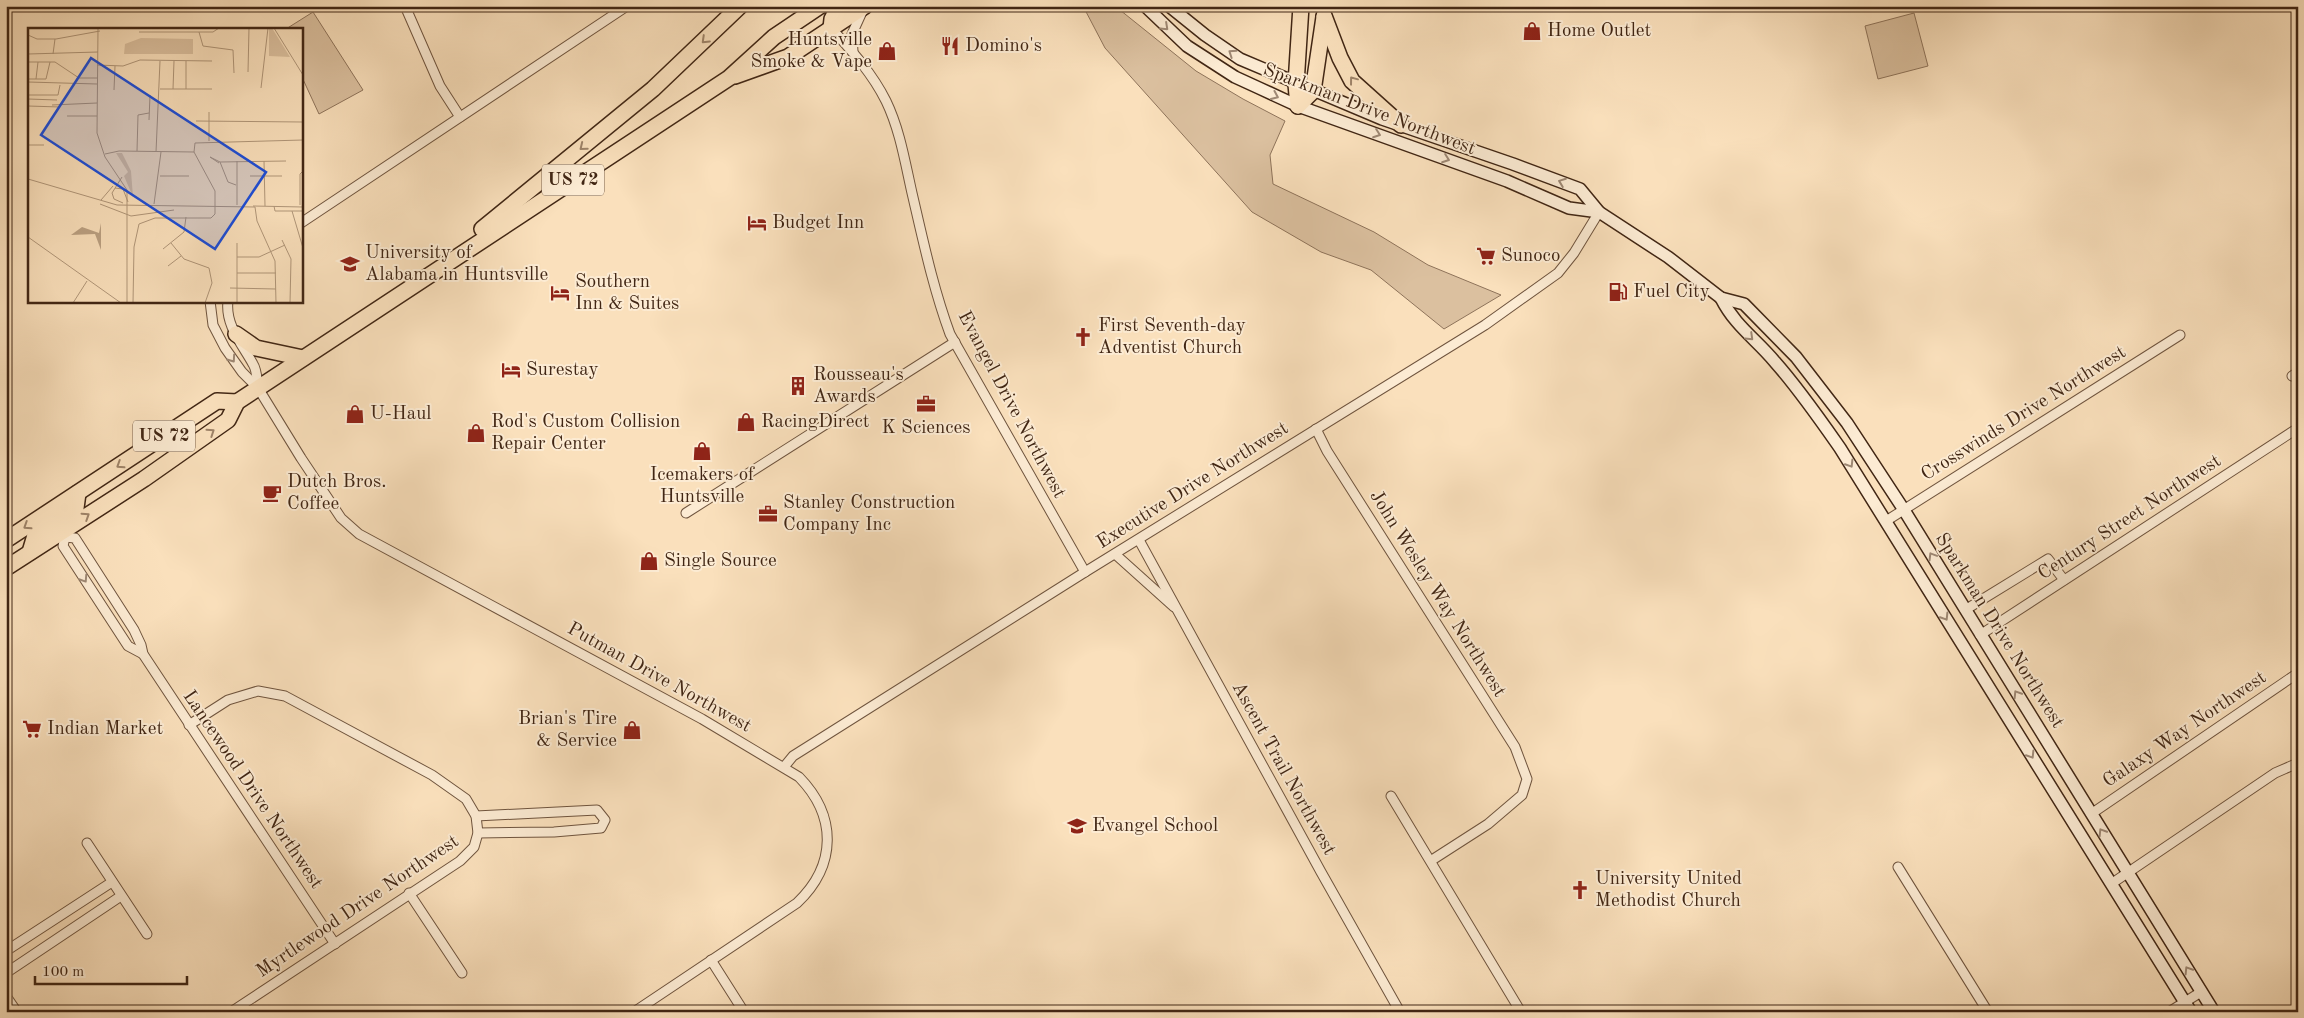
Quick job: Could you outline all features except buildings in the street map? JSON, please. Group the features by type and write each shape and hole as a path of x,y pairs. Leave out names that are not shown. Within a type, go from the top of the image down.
{"highway":[{"path":"406,290 529,192 653,89 740,6"},
{"name":"US 72","path":"6,568 30,552 64,534 228,420 237,402 729,78 774,37 820,6"},
{"path":"831,28 832,19 839,6"},
{"name":"US 72","path":"729,78 788,56 865,6"},
{"path":"1298,106 1296,84 1301,6"},
{"path":"1298,106 1312,91 1325,11"},
{"path":"1325,11 1340,58 1352,81 1401,125"},
{"path":"236,334 256,348 303,358"},
{"name":"US 72","path":"6,540 217,401 237,402"},
{"path":"64,534 59,522 76,508 78,494"},
{"path":"30,552 35,535 47,527 46,515"}],"main road":[{"name":"Sparkman Drive Northwest","path":"1145,6 1187,46 1236,77 1298,106 1507,181 1569,208 1599,212"},
{"name":"Sparkman Drive Northwest","path":"1169,6 1205,36 1240,59 1312,91 1401,125 1514,164 1580,190 1599,212 1644,241 1721,298 1744,304 1796,356 1848,423 1904,510 2214,1012"},
{"name":"Sparkman Drive Northwest","path":"1721,298 1729,315 1774,360 1807,400 1886,521 2188,1007"}],"street":[{"path":"405,6 440,86 460,117"},
{"path":"302,222 627,6"},
{"path":"853,52 852,34 856,21 865,6"},
{"name":"Evangel Drive Northwest","path":"831,28 853,52 875,81 891,113 902,148 939,305 955,342 1085,572"},
{"name":"Executive Drive Northwest","path":"784,767 802,751 1085,572 1140,540 1485,325 1558,273 1574,253 1599,212"},
{"path":"210,302 213,325 225,348 242,372 258,388"},
{"path":"228,302 229,320 242,348 254,366 258,388"},
{"name":"Crosswinds Drive Northwest","path":"1886,521 2180,335"},
{"path":"686,512 955,342"},
{"name":"Putman Drive Northwest","path":"258,388 341,518 359,534 583,653 784,767 811,790 820,804 827,826 826,855 816,881 798,903 634,1012"},
{"name":"Century Street Northwest","path":"1980,635 2298,428"},
{"name":"John Wesley Way Northwest","path":"1316,429 1327,451 1515,747 1527,779 1522,795 1488,824 1432,860"},
{"name":"Lancewood Drive Northwest","path":"143,654 128,646 63,546 64,534 75,538 134,630 143,654 335,944"},
{"name":"Ascent Trail Northwest","path":"1140,540 1316,864 1400,1012"},
{"path":"1115,554 1178,610"},
{"path":"1965,610 2048,559 2064,580"},
{"name":"Galaxy Way Northwest","path":"2091,814 2298,673"},
{"name":"Myrtlewood Drive Northwest","path":"189,725 228,700 258,691 285,696 432,775 466,799 476,816 478,833 474,847 460,861 231,1012"},
{"path":"2111,884 2275,773 2298,763"},
{"path":"1391,796 1432,860 1521,1012"},
{"path":"476,816 597,810 605,820 601,828 554,832 478,833"},
{"path":"87,843 147,934"},
{"path":"1898,867 1988,1012"},
{"path":"6,951 112,882"},
{"path":"409,893 462,973"},
{"path":"6,972 121,896"},
{"path":"711,960 744,1012"},
{"path":"2169,1012 2188,1007 2201,992"},
{"path":"6,996 17,1012"}],"shaded area":[{"path":"1083,6 1115,6 1196,71 1285,121 1270,155 1273,184 1374,232 1428,265 1501,295 1444,329 1371,270 1321,252 1252,212 1105,48"},
{"path":"313,12 363,90 319,114 302,77 302,28 288,28"},
{"path":"1914,13 1928,66 1878,79 1865,26"}],"place":[{"name":"Home Outlet","path":"1532,31"},
{"name":"Domino's","path":"950,46"},
{"name":"Huntsville Smoke & Vape","path":"887,51"},
{"name":"Budget Inn","path":"757,223"},
{"name":"Sunoco","path":"1486,256"},
{"name":"University of Alabama in Huntsville","path":"350,264"},
{"name":"Fuel City","path":"1618,292"},
{"name":"Southern Inn & Suites","path":"560,293"},
{"name":"First Seventh-day Adventist Church","path":"1083,337"},
{"name":"Surestay","path":"511,370"},
{"name":"Rousseau's Awards","path":"798,386"},
{"name":"K Sciences","path":"926,404"},
{"name":"U-Haul","path":"355,414"},
{"name":"RacingDirect","path":"746,422"},
{"name":"Rod's Custom Collision Repair Center","path":"476,433"},
{"name":"Icemakers of Huntsville","path":"702,451"},
{"name":"Dutch Bros. Coffee","path":"272,493"},
{"name":"Stanley Construction Company Inc","path":"768,514"},
{"name":"Single Source","path":"649,561"},
{"name":"Indian Market","path":"32,729"},
{"name":"Brian's Tire & Service","path":"632,730"},
{"name":"Evangel School","path":"1077,826"},
{"name":"University United Methodist Church","path":"1580,890"}]}
